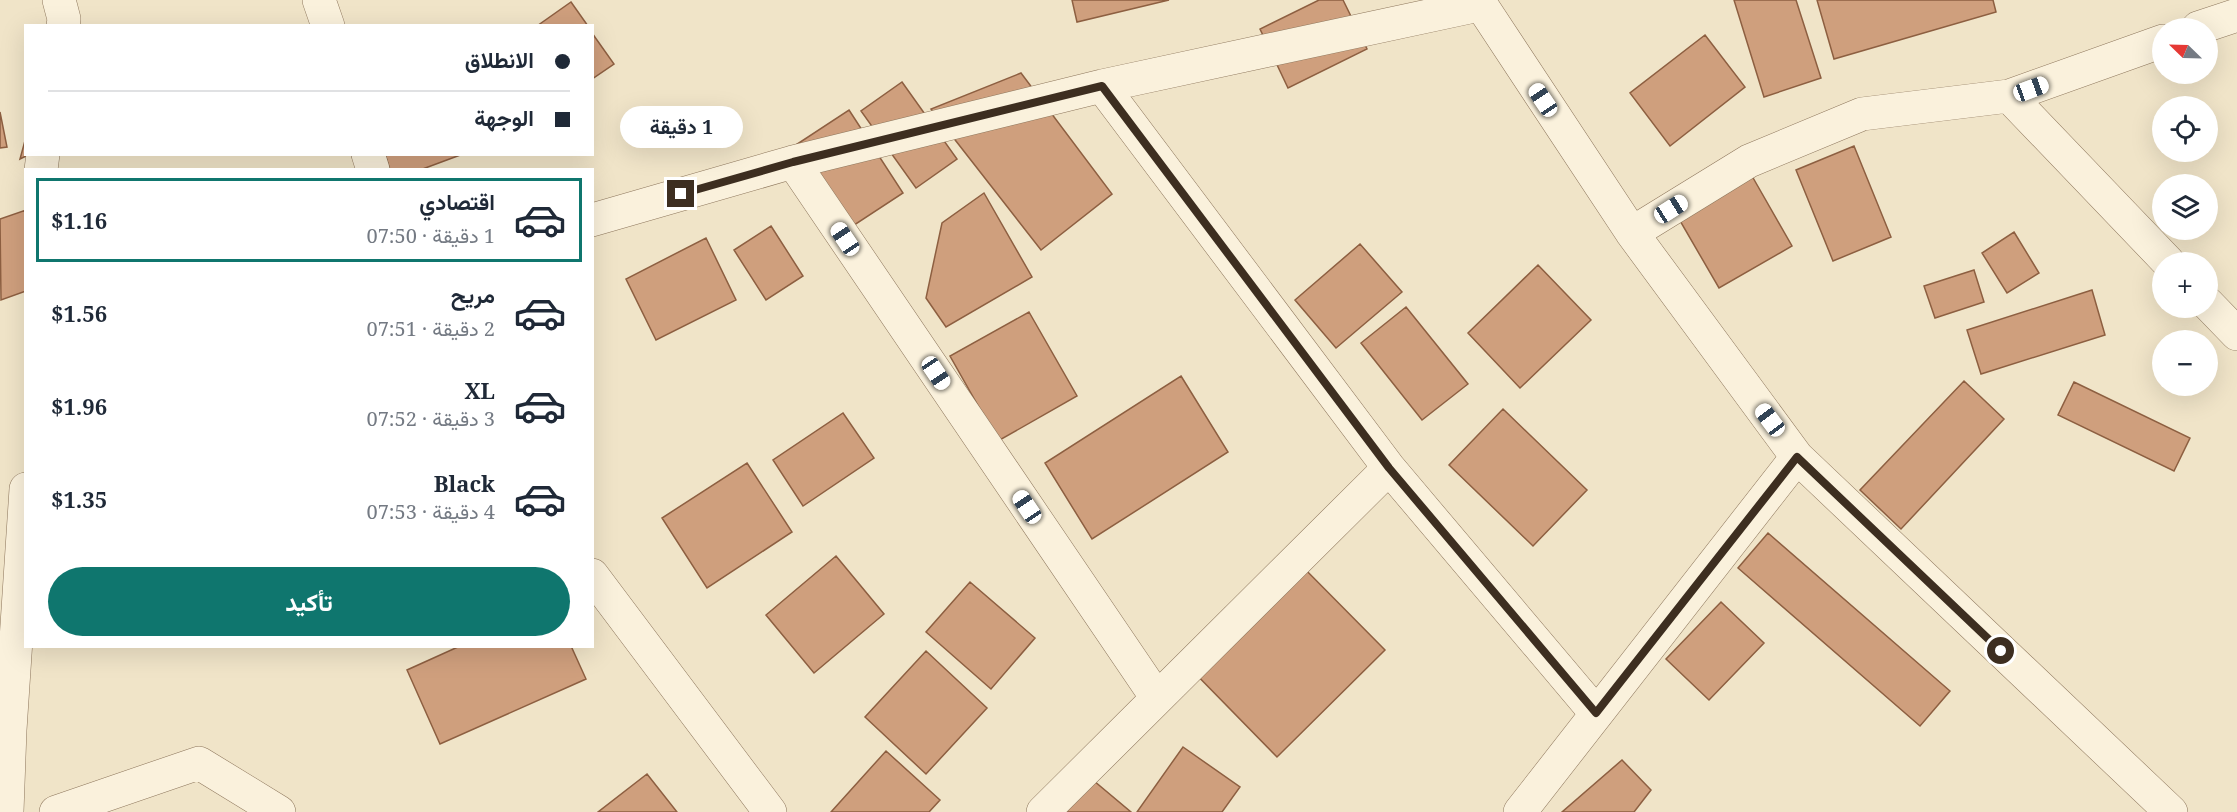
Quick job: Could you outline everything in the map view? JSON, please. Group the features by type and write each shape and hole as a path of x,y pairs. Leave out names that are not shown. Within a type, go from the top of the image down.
{"street":[{"path":"59,0 63,24"},
{"path":"320,0 327,24"},
{"path":"594,219 793,162 1102,86 1478,2 1632,233 1797,457 2171,812"},
{"path":"2218,21 2237,15"},
{"path":"1632,233 1749,161 1862,114 2009,96 2152,45"},
{"path":"1102,86 1389,468 1596,713"},
{"path":"2009,96 2158,252"},
{"path":"793,162 1157,698"},
{"path":"2218,314 2237,334"},
{"path":"1521,812 1797,457"},
{"path":"1043,812 1389,468"},
{"path":"7,812 5,730 24,512"},
{"path":"594,577 770,812"},
{"path":"56,812 200,763 279,812"}],"building":[{"path":"1072,0 1169,0 1077,22"},
{"path":"1319,0 1343,0 1367,49 1288,88 1260,29"},
{"path":"1734,0 1796,0 1821,78 1764,97"},
{"path":"1817,0 1993,0 1996,12 1834,59"},
{"path":"571,2 587,24 540,24"},
{"path":"1705,35 1745,87 1670,146 1630,93"},
{"path":"594,36 614,64 594,78"},
{"path":"1021,73 1112,194 1041,250 931,109"},
{"path":"902,82 957,159 916,188 861,111"},
{"path":"849,110 903,193 836,237 782,154"},
{"path":"0,112 7,147 0,148"},
{"path":"24,144 24,156 26,156 20,159"},
{"path":"1854,146 1891,237 1833,261 1796,170"},
{"path":"386,156 458,156 425,168 389,168"},
{"path":"1752,176 1792,246 1719,288 1679,219"},
{"path":"984,193 1032,277 946,327 926,298 942,223"},
{"path":"24,211 24,292 1,300 0,219"},
{"path":"771,226 803,276 766,300 734,250"},
{"path":"2014,232 2039,273 2007,293 1982,253"},
{"path":"706,238 736,300 656,340 626,279"},
{"path":"1360,244 1402,292 1336,348 1295,300"},
{"path":"1538,265 1591,320 1520,388 1468,333"},
{"path":"1974,270 1984,302 1935,318 1924,286"},
{"path":"2092,290 2105,335 1981,374 1967,330"},
{"path":"1406,307 1468,384 1422,420 1361,343"},
{"path":"1029,312 1077,396 998,441 950,356"},
{"path":"1181,376 1228,452 1092,539 1045,463"},
{"path":"1964,381 2004,419 1901,529 1860,490"},
{"path":"2074,382 2190,438 2174,471 2058,415"},
{"path":"1503,409 1587,490 1533,546 1449,465"},
{"path":"843,413 874,458 803,506 773,460"},
{"path":"747,463 792,532 707,588 662,518"},
{"path":"1768,533 1950,691 1920,726 1738,568"},
{"path":"1291,555 1385,650 1277,757 1184,662"},
{"path":"836,556 884,614 814,673 766,615"},
{"path":"970,582 1035,638 991,689 926,632"},
{"path":"1721,602 1764,643 1709,700 1666,659"},
{"path":"456,648 572,648 586,679 440,744 407,670"},
{"path":"926,651 987,708 926,774 865,717"},
{"path":"1183,747 1240,787 1222,812 1137,812"},
{"path":"886,751 940,800 929,812 831,812"},
{"path":"1622,760 1651,790 1634,812 1562,812"},
{"path":"1075,765 1131,812 1036,812"},
{"path":"647,774 677,812 598,812"}],"route":[{"path":"681,194 793,162 1102,86 1389,468 1596,713 1797,457 2001,651"}]}
